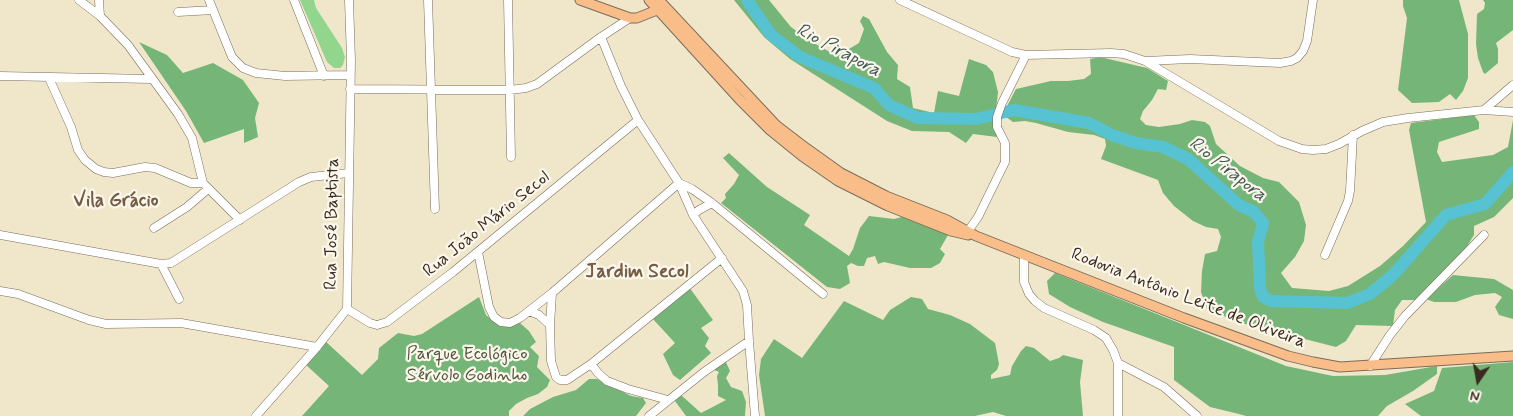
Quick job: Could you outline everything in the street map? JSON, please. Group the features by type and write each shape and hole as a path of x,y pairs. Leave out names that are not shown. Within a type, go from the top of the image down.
{"main road":[{"path":"580,0 630,18 645,16 669,22"},
{"path":"645,16 658,4"},
{"name":"Rodovia Antônio Leite de Oliveira","path":"658,4 669,22 758,118 802,156 838,181 888,206 951,232 970,234"},
{"name":"Rodovia Antônio Leite de Oliveira","path":"658,4 776,125 806,148 841,173 886,196 947,220 970,234 1184,318 1288,356 1340,367 1513,356"}],"street":[{"path":"79,0 100,16 128,45 178,114 192,138 206,186 240,220"},
{"path":"99,0 100,16"},
{"path":"209,0 232,57 243,68 256,73 285,76 350,76"},
{"path":"294,0 324,76"},
{"name":"Rua José Baptista","path":"256,416 347,309 350,89 349,0"},
{"path":"428,0 435,209"},
{"path":"508,0 511,157"},
{"path":"900,0 1005,48 1026,55 1111,52 1145,61 1280,141 1302,149 1326,149 1383,122 1484,110 1513,112"},
{"path":"1145,61 1190,59 1280,63 1291,61 1297,58 1303,51 1307,41 1311,1"},
{"path":"178,12 213,10"},
{"path":"350,89 431,88 510,90 526,88 537,84 630,18"},
{"path":"601,37 621,86 638,120 679,183 694,214 743,291 747,305 756,416"},
{"path":"970,234 1005,162 1005,143 997,127 997,117 1026,55"},
{"path":"0,76 151,79"},
{"path":"49,78 71,127 78,150 85,160 96,169 104,172 113,172 145,167 155,168 191,183 206,186"},
{"path":"1484,110 1513,85"},
{"name":"Rua João Mário Secol","path":"347,309 370,323 377,325 386,322 478,252 638,120"},
{"path":"1325,256 1348,201 1353,136"},
{"path":"0,235 161,264 171,262 299,182 311,177 348,173"},
{"path":"679,183 692,189 712,203 823,294"},
{"path":"478,252 489,308 494,317 501,322 510,323 520,318 552,294 679,183"},
{"path":"154,228 187,207 206,186"},
{"path":"694,214 712,203"},
{"path":"1370,366 1405,316 1484,235"},
{"path":"1024,254 1024,282 1029,294 1044,308 1094,330 1106,338 1113,350 1118,363 1118,416"},
{"path":"552,294 550,325 551,361 556,377 560,380 567,380 591,364 722,258"},
{"path":"161,264 179,299"},
{"path":"0,291 18,294 89,320 106,324 181,323 316,347"},
{"path":"529,311 539,315 550,325"},
{"path":"649,416 749,341"},
{"path":"1118,363 1164,387 1197,416"},
{"path":"591,364 608,381 628,389 668,400"}],"green space":[{"path":"300,0 314,0 316,8 342,48 345,57 340,68 334,68 327,62"},
{"path":"734,0 769,0 791,27 837,56 859,43 864,29 860,21 863,16 869,19 887,52 898,65 897,79 910,87 913,108 934,113 938,91 959,96 969,59 986,65 993,72 998,92 996,110 997,137 973,134 966,143 949,132 912,131 887,121 790,59 764,37"},
{"path":"1403,0 1459,0 1468,34 1468,78 1463,91 1456,100 1450,94 1439,102 1412,103 1398,90 1407,18"},
{"path":"1483,0 1513,0 1513,30 1496,43 1498,63 1485,74 1478,58 1476,44 1477,14 1484,9 1485,3"},
{"path":"139,42 167,55 183,73 213,63 243,80 259,103 255,118 258,137 244,143 244,129 204,143 186,111"},
{"path":"1100,57 1147,68 1168,81 1166,90 1158,89 1143,111 1140,119 1146,125 1159,127 1192,120 1205,122 1210,126 1216,144 1240,166 1263,178 1279,182 1299,202 1306,225 1304,241 1295,257 1281,273 1292,288 1329,291 1348,286 1380,266 1426,222 1409,130 1411,123 1474,115 1479,122 1479,129 1439,142 1437,152 1442,162 1493,155 1508,147 1513,120 1513,198 1494,217 1474,226 1474,235 1464,251 1443,271 1419,300 1402,300 1395,310 1393,326 1356,325 1346,341 1336,347 1230,320 1216,311 1207,309 1201,292 1205,254 1217,251 1221,237 1218,229 1206,227 1193,221 1174,206 1163,193 1158,180 1101,159 1106,146 1105,139 1094,135 1068,132 1036,123 1025,121 1013,122 1006,117 1005,110 1016,89 1051,81 1084,79 1091,74 1090,59"},
{"path":"729,153 767,187 810,215 804,225 849,256 860,228 869,216 894,219 902,217 948,235 940,249 945,254 940,263 931,268 910,268 884,262 878,264 875,256 867,258 864,266 851,263 847,266 850,283 840,289 827,287 721,203 726,198 725,194 739,175 723,158"},
{"path":"1055,273 1286,366 1333,376 1385,375 1437,366 1437,374 1387,406 1378,416 1246,416 1210,407 1174,380 1174,347 1103,322 1070,307 1049,294 1047,281"},
{"path":"1453,275 1494,279 1513,290 1513,319 1499,315 1495,307 1502,297 1495,293 1475,295 1456,302 1434,302 1426,299"},
{"path":"689,287 713,320 701,328 709,338 705,346 711,353 680,380 673,375 663,354 675,343 652,318"},
{"name":"Parque Ecológico Sérvolo Godinho","path":"479,297 486,315 500,326 512,326 520,323 529,331 536,342 530,347 539,356 537,367 550,380 547,387 538,394 516,404 509,411 509,416 302,416 329,386 305,364 324,340 362,375 378,359 379,348 398,333 414,336 422,334"},
{"path":"911,297 922,299 928,309 950,315 970,324 995,343 999,364 997,370 991,375 991,379 1010,375 1012,366 1026,346 1034,348 1050,361 1063,355 1083,360 1080,382 1083,416 1006,416 993,412 975,416 765,416 759,375 761,359 774,339 802,358 844,301 883,320 890,310"},
{"path":"725,360 730,371 726,378 731,387 742,391 746,402 745,416 686,416 675,401 676,397 681,395 701,413 726,400 718,396 717,376 719,372 712,369"},
{"path":"1513,362 1513,416 1421,416 1405,404 1434,391 1442,368"},
{"name":"Parque Ecológico Sérvolo Godinho","path":"589,379 597,379 631,396 643,398 646,403 636,416 523,416 530,409 553,397 576,390"}],"waterway":[{"name":"Rio Pirapora","path":"747,0 771,35 800,57 874,88 889,105 918,118 976,119 1014,110 1089,123 1112,135 1136,143 1163,147 1188,159 1239,205 1254,212 1263,223 1258,242 1260,288 1263,297 1271,301 1347,303 1370,294 1393,275 1446,215 1485,204 1513,172"}],"district":[{"name":"Vila Grácio","path":"116,202"},
{"name":"Jardim Secol","path":"637,273"}]}
